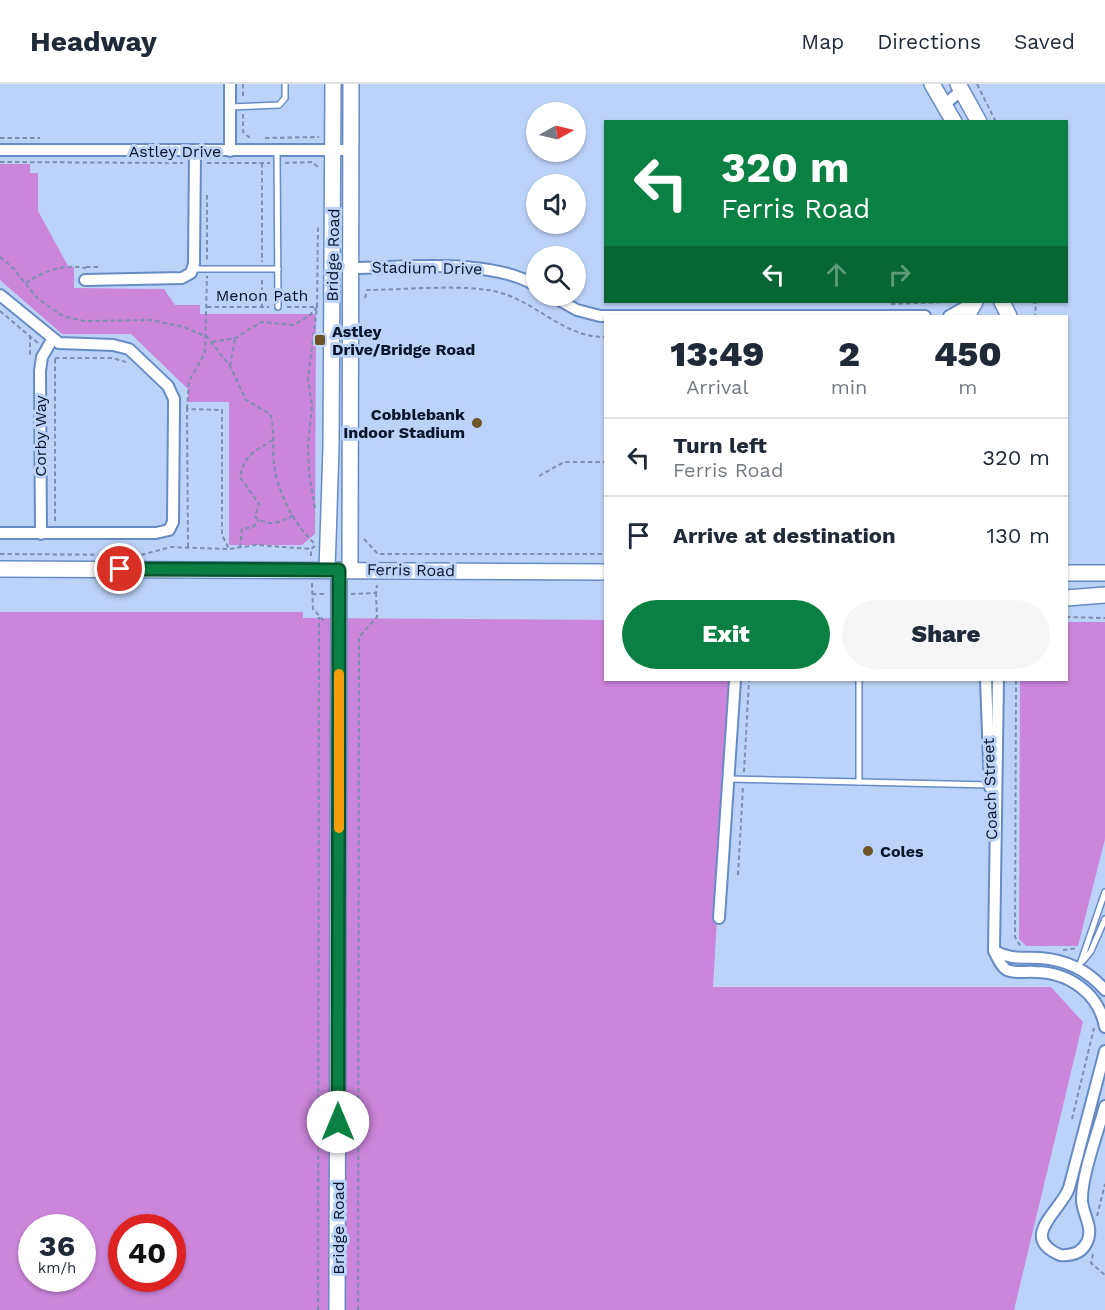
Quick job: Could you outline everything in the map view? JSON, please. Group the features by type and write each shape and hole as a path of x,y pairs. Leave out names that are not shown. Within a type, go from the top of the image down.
{"street":[{"path":"230,84 230,151"},
{"name":"Bridge Road","path":"333,84 339,570 338,1310"},
{"name":"Bridge Road","path":"339,570 350,268 351,84"},
{"path":"932,84 953,120"},
{"path":"945,104 960,87 978,120"},
{"name":"Astley Drive","path":"0,150 350,150"},
{"path":"85,280 182,278 192,269 195,151"},
{"name":"Stadium Drive","path":"350,268 485,268 526,281"},
{"path":"0,295 52,340 66,345 113,345 129,349 168,386 174,399 173,522 169,530 156,533 0,533"},
{"path":"570,306 577,310 604,316"},
{"path":"951,315 971,307"},
{"name":"Corby Way","path":"41,534 40,371 46,350 52,340"},
{"name":"Ferris Road","path":"0,569 604,573"},
{"path":"1068,573 1105,573"},
{"path":"1068,598 1105,595"},
{"path":"719,918 735,681"},
{"name":"Coach Street","path":"986,681 994,785"},
{"name":"Coach Street","path":"994,951 994,785 998,681"},
{"path":"994,951 1015,959 1039,958 1078,967 1105,990"},
{"path":"994,951 1001,966 1008,970 1048,973 1071,980 1094,1001 1105,1028"},
{"path":"1071,980 1078,967"},
{"path":"1105,1051 1070,1188 1062,1203 1047,1217 1042,1231 1047,1246 1060,1255 1076,1253 1088,1242 1089,1226 1082,1207 1082,1192 1105,1106"}],"lane":[{"path":"230,106 279,105 285,98 285,84"},
{"path":"277,150 278,307"},
{"path":"192,269 278,269"},
{"path":"859,681 859,782"},
{"path":"728,780 994,785"},
{"path":"1078,967 1105,892"},
{"path":"1078,967 1091,951 1105,919"}],"path":[{"path":"243,84 243,132 249,138 319,137 319,127"},
{"path":"977,84 995,120"},
{"path":"262,163 262,307"},
{"path":"188,547 187,409 189,381 204,359 207,337 207,186"},
{"path":"316,514 309,473 308,446 312,405 308,379 317,307 318,214"},
{"path":"0,257 45,306 70,319 151,320 184,327 207,337 230,366 246,400 270,414 274,425 275,470 300,527 317,545 316,535"},
{"path":"26,284 37,275 59,267 107,267"},
{"path":"85,280 86,267"},
{"path":"362,301 367,296 367,290 498,291 527,303 576,333 604,337"},
{"name":"Menon Path","path":"207,306 317,307"},
{"path":"212,342 236,338 261,322 294,325 310,315 317,307"},
{"path":"0,311 55,358 118,359 129,364"},
{"path":"230,366 236,338"},
{"path":"41,521 55,521 55,358"},
{"path":"174,409 222,410 222,534 229,549"},
{"path":"273,440 249,453 240,477 259,504 255,517 259,520 273,524 294,515"},
{"path":"539,476 564,462 604,462"},
{"path":"240,548 242,529 253,527 259,520"},
{"path":"361,536 378,554 604,554"},
{"path":"0,554 142,555 171,548 229,549 256,545 311,549"},
{"path":"358,1310 359,637 377,617 378,554"},
{"path":"312,594 376,593"},
{"path":"318,1310 319,616"},
{"path":"1068,617 1105,618"},
{"path":"1016,681 1015,937 1018,944 1026,949"},
{"path":"1055,950 1075,950 1081,946"},
{"path":"1072,1119 1094,1029 1091,1021"},
{"path":"1091,1263 1105,1275"}],"shaded area":[{"path":"0,164 30,164 30,173 38,173 38,211 68,266 74,267 74,288 164,289 175,305 200,305 200,314 316,314 315,534 302,545 229,545 229,402 188,402 188,389 131,334 62,334 0,280"},
{"path":"0,612 303,612 303,618 604,620 604,681 731,681 713,987 1051,987 1083,1022 1014,1310 0,1310"},
{"path":"1068,622 1105,622 1105,839 1078,946 1026,946 1019,939 1020,681 1068,681"}],"slow traffic":[{"path":"339,674 339,828"}],"place":[{"name":"Astley Drive/Bridge Road","path":"320,340"},
{"name":"Cobblebank Indoor Stadium","path":"477,423"},
{"name":"Coles","path":"868,851"}],"route":[{"path":"120,569 339,570 338,1122"}]}
